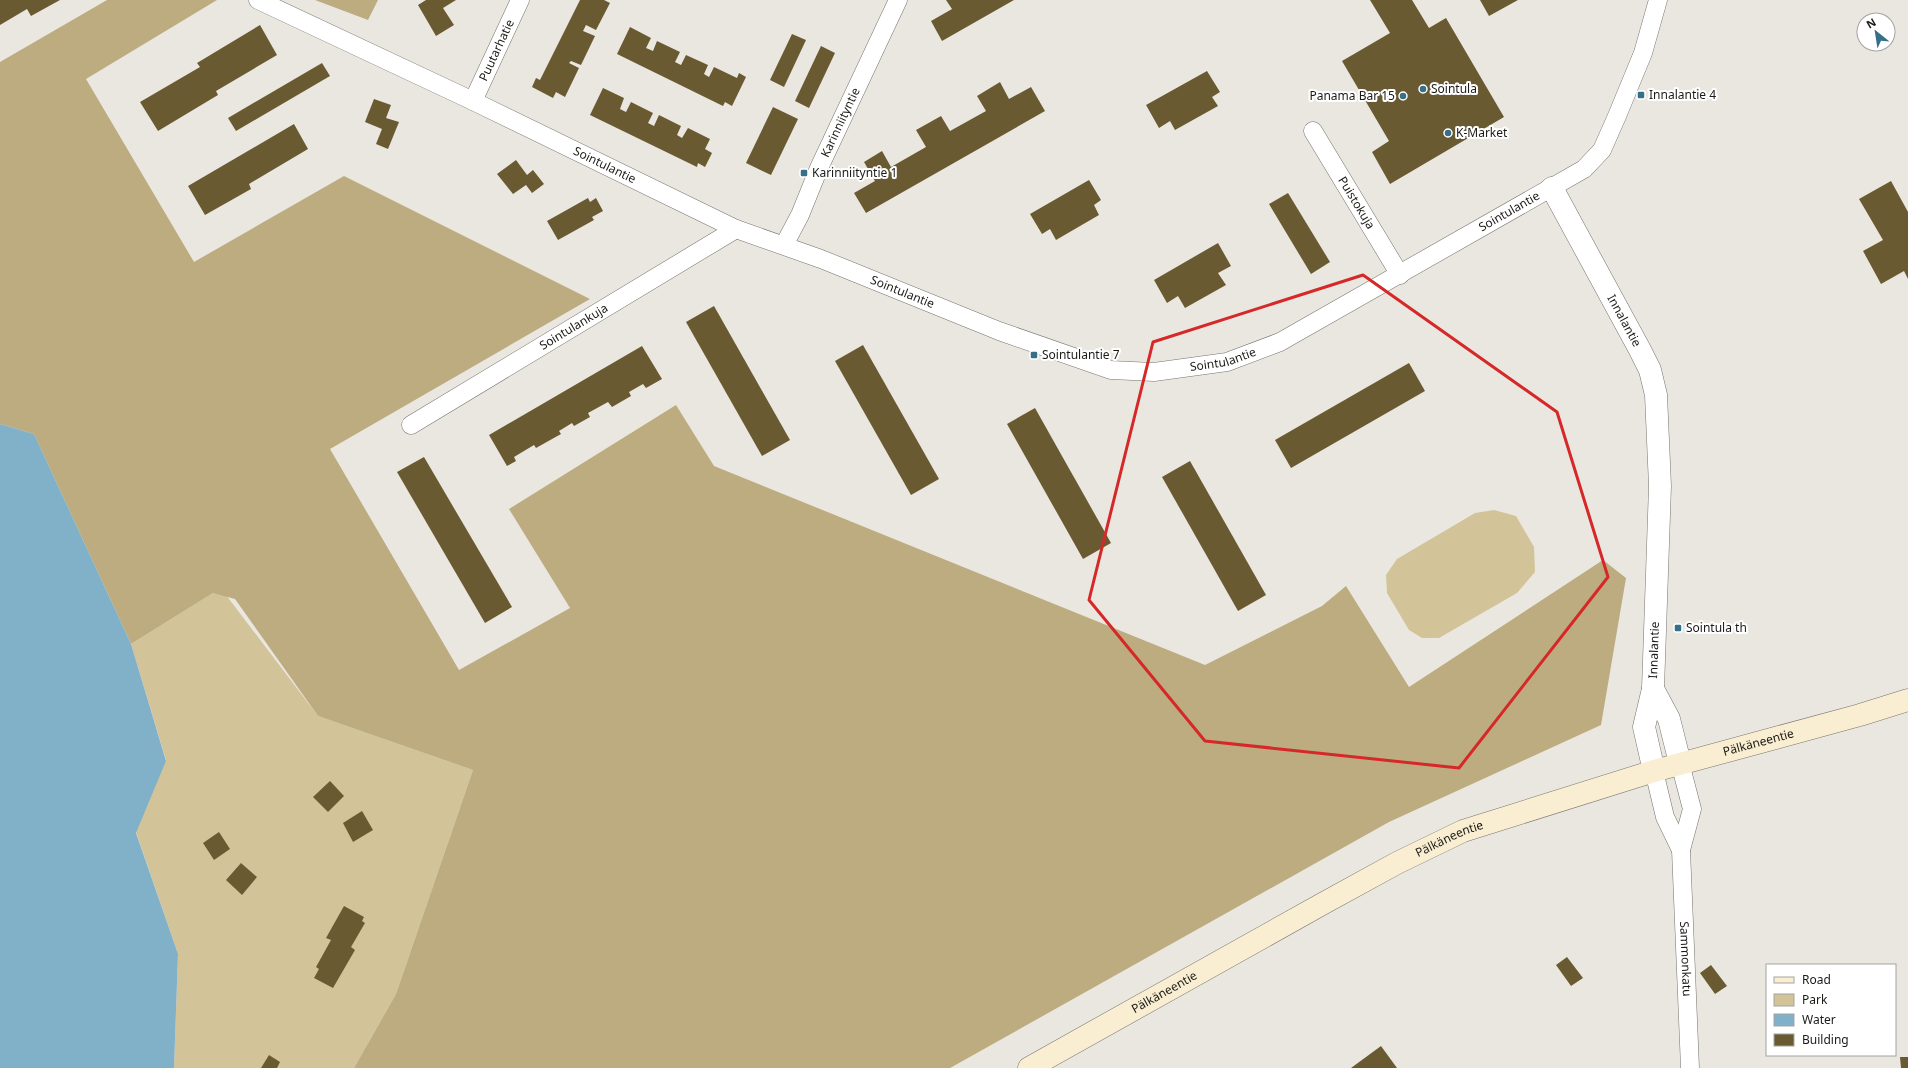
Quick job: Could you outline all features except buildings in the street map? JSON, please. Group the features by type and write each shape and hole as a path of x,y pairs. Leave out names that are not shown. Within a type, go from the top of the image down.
{"main road":[{"name":"Pälkäneentie","path":"1029,1068 1397,863 1463,832 1654,770 1908,700"}],"street":[{"name":"Sointulantie","path":"258,0 473,101 736,229 784,245 998,331 1111,370 1154,372 1227,362 1280,342 1552,188"},
{"name":"Puutarhatie","path":"473,101 520,0"},
{"name":"Karinniityntie","path":"784,245 800,215 819,168 898,0"},
{"path":"1552,188 1584,169 1602,150 1643,53 1658,0"},
{"name":"Puistokuja","path":"1313,130 1400,275"},
{"name":"Innalantie","path":"1552,188 1640,350 1650,370 1656,395 1660,486 1653,689 1644,727 1654,770"},
{"name":"Sointulankuja","path":"411,425 736,229"},
{"name":"Innalantie","path":"1653,689 1669,719 1680,763"},
{"name":"Sammonkatu","path":"1680,763 1692,809 1681,850 1690,1068"},
{"name":"Sammonkatu","path":"1654,770 1665,817 1681,850"}],"highlighted area":[{"path":"1363,275 1557,412 1608,577 1459,768 1205,741 1089,600 1153,342"}],"green space":[{"path":"1494,510 1516,516 1534,547 1535,572 1517,593 1439,638 1422,638 1409,630 1387,593 1386,575 1397,559 1475,513"},
{"path":"213,593 226,595 318,716 473,770 396,994 354,1068 174,1068 178,954 136,832 166,760 131,644"}],"shaded area":[{"path":"107,0 217,0 86,79 194,262 344,176 590,299 330,449 459,670 570,608 509,509 676,405 714,466 1205,665 1322,606 1346,586 1409,687 1603,560 1626,578 1601,725 1389,822 950,1068 354,1068 396,994 473,770 318,716 235,599 213,593 131,644 34,434 0,424 0,62"},
{"path":"315,0 378,0 368,20"}],"water":[{"path":"0,424 34,434 131,644 166,761 136,833 178,954 174,1068 0,1068"}],"place":[{"name":"Sointula","path":"1423,89"},
{"name":"Innalantie 4","path":"1641,95"},
{"name":"Panama Bar 15","path":"1403,96"},
{"name":"K-Market","path":"1448,133"},
{"name":"Karinniityntie 1","path":"804,173"},
{"name":"Sointulantie 7","path":"1034,355"},
{"name":"Sointula th","path":"1678,628"}]}
